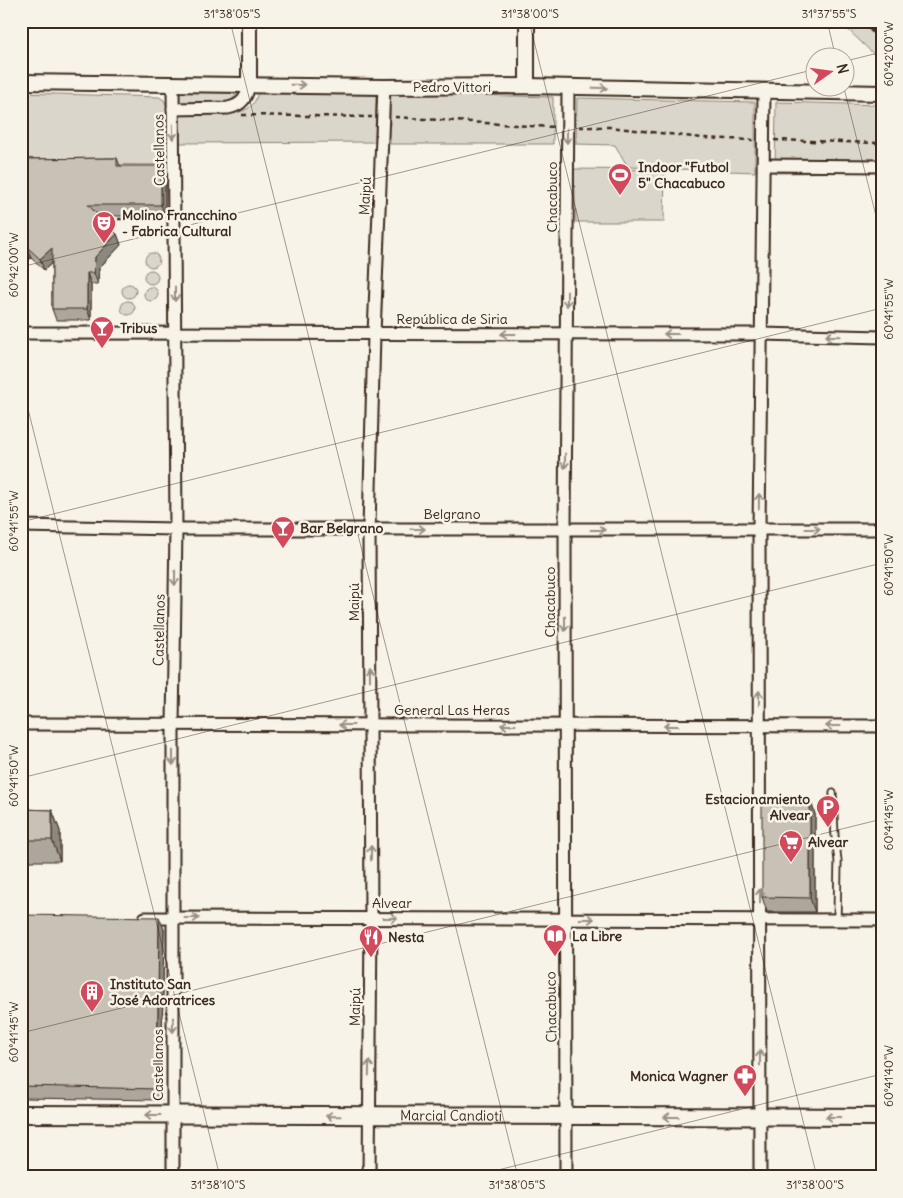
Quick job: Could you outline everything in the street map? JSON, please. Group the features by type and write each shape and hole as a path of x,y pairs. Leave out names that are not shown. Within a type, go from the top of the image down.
{"main road":[{"name":"Marcial Candioti","path":"21,1114 369,1117 882,1117"}],"street":[{"path":"173,109 234,107 244,100 249,84 249,21"},
{"path":"527,21 527,86"},
{"name":"Pedro Vittori","path":"21,82 384,87 527,86 882,94"},
{"name":"Castellanos","path":"173,83 176,529 173,725 174,1177"},
{"name":"Maipú","path":"369,1177 371,918 369,529 374,334 384,87"},
{"name":"Chacabuco","path":"566,1177 565,530 568,87"},
{"path":"760,1177 759,529 764,92"},
{"path":"764,165 882,166"},
{"name":"República de Siria","path":"21,333 761,334 882,337"},
{"name":"Belgrano","path":"21,526 176,529 882,529"},
{"name":"General Las Heras","path":"21,724 882,726"},
{"name":"Alvear","path":"135,918 882,920"}],"lane":[{"path":"833,793 834,836 838,861 837,920"}],"path":[{"path":"240,115 384,117 530,126 610,127 702,138 882,143"},
{"path":"98,219 175,218"}],"shaded area":[{"path":"839,21 882,21 882,62"},
{"path":"177,88 240,89 229,101 213,106 204,106 177,105"},
{"path":"258,90 376,93 375,142 177,143 177,113 224,114 241,111 254,103"},
{"path":"21,93 159,97 164,100 169,110 169,165 21,164"},
{"path":"390,93 553,97 553,144 390,144"},
{"path":"577,98 755,102 755,172 628,167 615,145 576,144"},
{"path":"776,102 882,105 882,172 775,173"},
{"name":"Indoor \"Futbol 5\" Chacabuco","path":"574,169 665,170 664,222 576,222"},
{"path":"149,253 155,253 159,260 155,267 149,267 145,263 145,257"},
{"path":"148,270 154,270 158,277 154,284 148,284 144,280 144,274"},
{"path":"126,284 132,284 136,291 132,298 126,298 122,294 122,288"},
{"path":"148,287 154,287 158,294 154,301 148,301 144,297 144,291"},
{"path":"125,301 131,301 135,308 131,315 125,315 121,311 121,305"}],"building":[{"path":"117,158 117,166 161,166 161,205 88,205 117,234 95,257 94,273 87,273 87,309 52,309 52,248 40,259 27,247 21,253 21,159"},
{"name":"Alvear","path":"762,799 810,799 810,898 762,897"},
{"path":"21,809 52,810 52,840 21,840"},
{"name":"Instituto San José Adoratrices","path":"21,915 159,917 157,1089 21,1086"},
{"path":"21,1172 31,1172 31,1177 21,1177"}],"railway":[{"path":"863,21 882,39"}],"place":[{"name":"Indoor \"Futbol 5\" Chacabuco","path":"620,196"},
{"name":"Molino Francchino - Fabrica Cultural","path":"104,244"},
{"name":"Tribus","path":"102,349"},
{"name":"Bar Belgrano","path":"283,549"},
{"name":"Estacionamiento Alvear","path":"828,828"},
{"name":"Alvear","path":"791,863"},
{"name":"La Libre","path":"555,957"},
{"name":"Nesta","path":"371,958"},
{"name":"Instituto San José Adoratrices","path":"92,1013"},
{"name":"Monica Wagner","path":"745,1097"}]}
